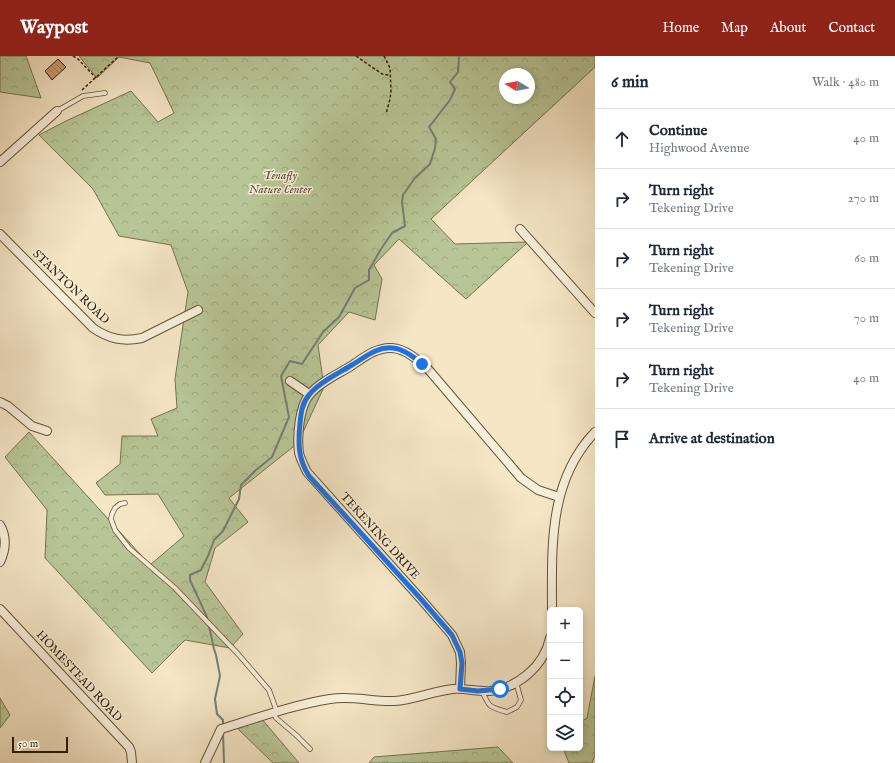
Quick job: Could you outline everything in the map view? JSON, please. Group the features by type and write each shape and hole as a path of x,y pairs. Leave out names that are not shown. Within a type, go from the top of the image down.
{"street":[{"path":"0,162 57,110"},
{"path":"520,230 595,313"},
{"name":"STANTON ROAD","path":"0,234 93,328 112,338 132,340 142,338 198,310"},
{"name":"TEKENING DRIVE","path":"460,689 462,663 460,652 452,635 307,472 302,463 298,441 302,410 305,402 315,389 378,350 385,348 400,349 428,369 521,478 538,490 560,497"},
{"path":"290,381 310,394"},
{"path":"0,402 8,406 32,426 47,431"},
{"path":"552,607 553,530 560,497 570,468 578,454 595,432"},
{"path":"0,525 5,538 5,546 4,554 0,562"},
{"name":"HOMESTEAD ROAD","path":"0,609 129,747 132,763"},
{"path":"205,763 221,729 275,712 330,699 360,698 395,701 410,699 443,690 460,689 481,691 500,689 516,682 532,671 545,653 548,643"}],"lane":[{"path":"57,110 83,96 105,93"},
{"path":"125,503 120,504 115,508 112,514 111,519 115,530 129,548 175,588 238,654 269,690 276,718 296,734 310,749"},
{"path":"481,691 488,704 506,712 517,707 521,700 516,682"}],"path":[{"path":"73,56 78,59 96,78"},
{"path":"80,92 119,56"},
{"path":"356,56 382,74 389,75"},
{"path":"384,56 390,68 390,99 386,114"}],"green space":[{"path":"0,56 26,56 41,98 0,92"},
{"name":"Tenafly Nature Center","path":"79,56 595,56 595,67 431,219 455,244 528,242 466,299 399,239 374,265 382,279 375,320 349,312 318,345 324,387 298,443 229,498 248,522 215,548 205,582 243,634 230,648 185,640 152,673 45,558 47,510 5,457 29,432 150,565 184,536 158,494 105,495 96,483 120,464 122,436 158,436 151,419 177,408 175,379 188,292 171,245 119,236 93,189 39,135 131,91 158,122 174,113 150,63 119,57 97,78"},
{"path":"595,676 595,755 592,763 569,763 564,751 583,751 583,720 587,718"},
{"path":"0,698 10,715 0,728"},
{"path":"261,718 299,763 273,763 235,726"},
{"path":"498,747 513,763 369,763 374,757"}],"building":[{"path":"58,59 66,67 52,80 45,71"}],"waterway":[{"path":"223,726 223,720 217,714 215,699 220,676 216,655 207,617 190,580 190,575 201,570 214,540 223,531 239,499 241,485 272,457 289,417 281,376 290,361 302,364 323,332 339,317 355,288 369,280 369,270 392,233 405,226 402,202 403,195 415,178 430,164 436,139 429,127 450,100 455,89 450,82 458,72 459,56"},
{"path":"223,732 224,763"}],"route":[{"path":"422,364 400,349 385,348 371,353 315,389 305,402 302,410 298,441 299,452 302,463 309,476 452,635 457,643 462,663 460,689 490,691 500,689"}]}
